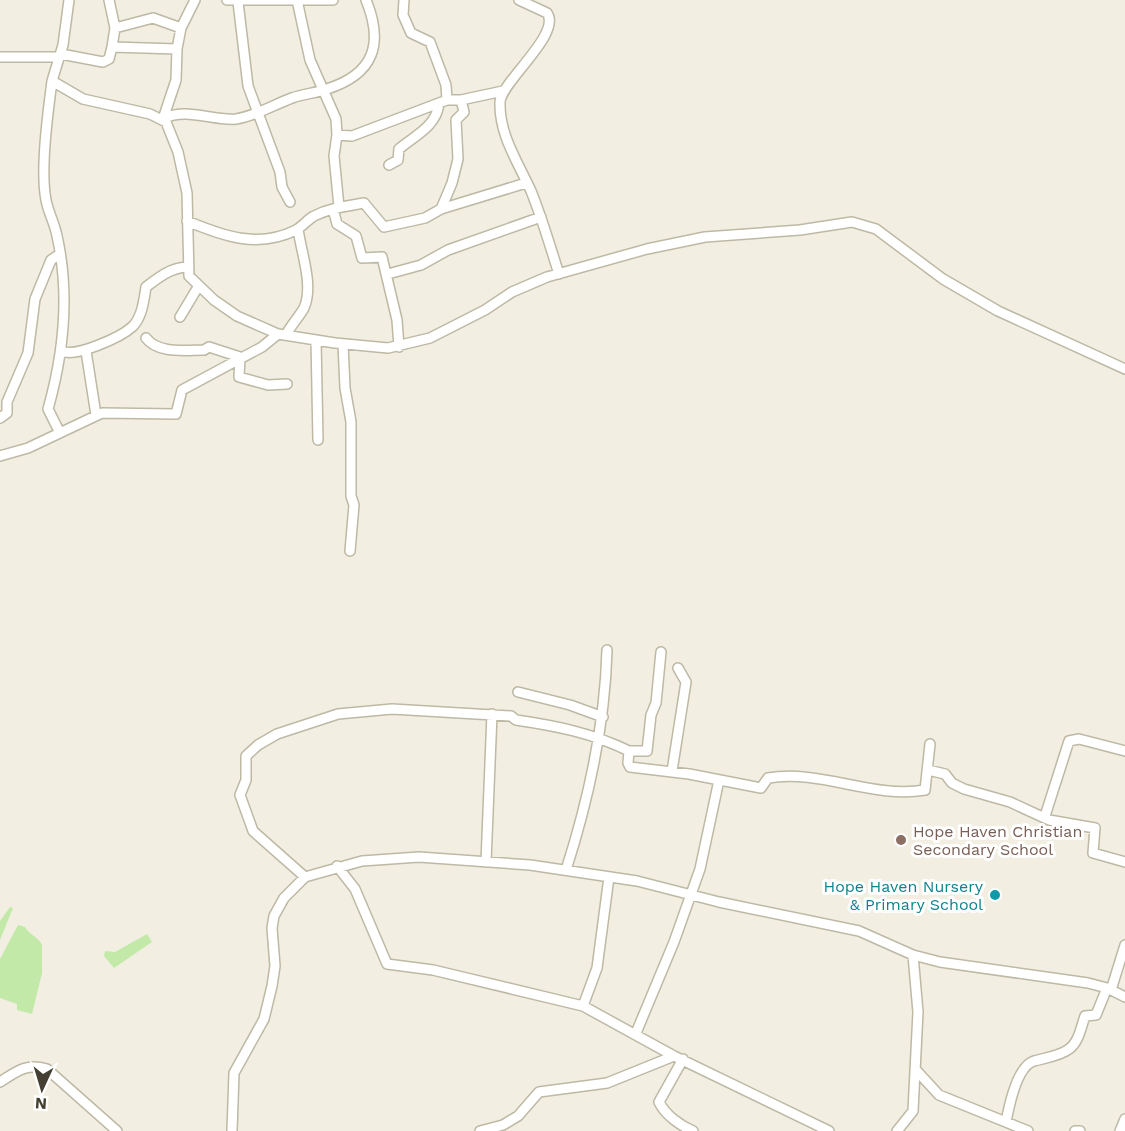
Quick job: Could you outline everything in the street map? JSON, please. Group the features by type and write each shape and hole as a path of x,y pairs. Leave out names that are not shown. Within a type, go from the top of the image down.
{"street":[{"path":"60,433 48,409 62,351 64,297 57,234 46,199 46,124 52,81 61,56 69,0"},
{"path":"0,57 61,56 103,62 109,60 115,28 109,0"},
{"path":"195,0 181,28 177,49 176,80 163,119 172,136 184,175 189,276 198,287 237,316 282,335 343,344 399,347 430,338 485,310 512,292 559,274 647,249 705,237 800,230 852,222 876,229 943,279 998,311 1125,369"},
{"path":"227,0 238,2 333,0"},
{"path":"52,81 82,99 163,119 169,116 190,115 224,119 256,114 290,99 345,82 369,64 375,26 366,0"},
{"path":"389,165 398,160 399,149 425,129 443,102 447,85 430,42 411,33 403,15 404,0"},
{"path":"519,0 548,13 550,22 518,75 503,91 500,111 507,142 541,217 559,274"},
{"path":"297,1 310,60 336,119 337,135 334,156 337,224 356,236 362,258 382,256 388,274 399,347"},
{"path":"238,2 248,86 256,114 280,172 282,187 290,202"},
{"path":"115,28 153,18 181,28"},
{"path":"112,47 177,49"},
{"path":"337,135 352,136 443,102 503,91"},
{"path":"441,209 452,183 458,159 456,120 464,112 461,100"},
{"path":"187,221 228,236 256,241 298,229 311,218 336,208 364,203 384,227 425,218 441,209 526,183"},
{"path":"388,274 422,265 448,250 541,217"},
{"path":"0,456 28,448 96,415 126,412 176,414 182,390 282,335 305,306 306,278 298,229"},
{"path":"0,418 7,413 7,402 28,353 35,299 51,260 60,254"},
{"path":"62,351 67,353 86,351 131,328 142,309 146,287 164,273 187,267"},
{"path":"180,316 198,287"},
{"path":"146,338 152,346 160,348 204,350 209,348 240,357"},
{"path":"316,340 318,440"},
{"path":"343,344 345,388 351,422 351,496 354,505 350,551"},
{"path":"86,351 96,415"},
{"path":"240,357 239,377 267,385 287,384"},
{"path":"566,870 589,793 603,717 607,650"},
{"path":"305,877 253,831 245,810 240,795 246,780 246,756 258,745 277,734 313,720 371,710 511,716 516,720 572,729 598,737 629,752 647,751 651,715 656,703 661,652"},
{"path":"672,771 686,682 678,668"},
{"path":"518,692 570,705 603,717"},
{"path":"486,862 492,714"},
{"path":"1045,816 1069,741 1079,739 1125,751"},
{"path":"629,752 630,767 672,771 761,788 768,778 772,777 823,778 884,790 919,791 927,789 930,744"},
{"path":"928,770 945,774 952,783 964,789 1010,802 1045,816 1049,820 1095,828 1093,853 1125,862"},
{"path":"636,1033 700,869 719,780"},
{"path":"232,1131 234,1073 264,1019 272,986 274,916 284,898 305,877 337,866 399,857 486,862 609,877 859,931 913,955 962,967 1109,989 1125,997"},
{"path":"337,866 355,889 387,964 433,970 583,1006 679,1057 829,1131"},
{"path":"583,1006 597,968 609,877"},
{"path":"1006,1122 1018,1079 1024,1069 1034,1061 1068,1050 1076,1042 1085,1016 1096,1015 1100,1010 1125,945"},
{"path":"897,1131 913,1111 918,1012 913,955"},
{"path":"480,1131 503,1125 518,1116 539,1092 607,1083 679,1057"},
{"path":"679,1057 659,1102 662,1108 682,1126 693,1131"},
{"path":"0,1083 24,1066 47,1069 117,1131"},
{"path":"916,1070 939,1095 959,1104 981,1109 1028,1131"},
{"path":"1120,1131 1125,1119"},
{"path":"802,1131 808,1121"},
{"path":"1075,1131 1080,1131"}],"green space":[{"path":"10,907 13,908 0,940 0,921"},
{"path":"18,925 25,927 42,945 42,973 32,1014 17,1010 17,1004 0,998 0,959"},
{"path":"147,934 152,942 114,968 104,956 105,951 115,952"}],"place":[{"name":"Hope Haven Christian Secondary School","path":"901,840"},
{"name":"Hope Haven Nursery & Primary School","path":"995,895"}]}
